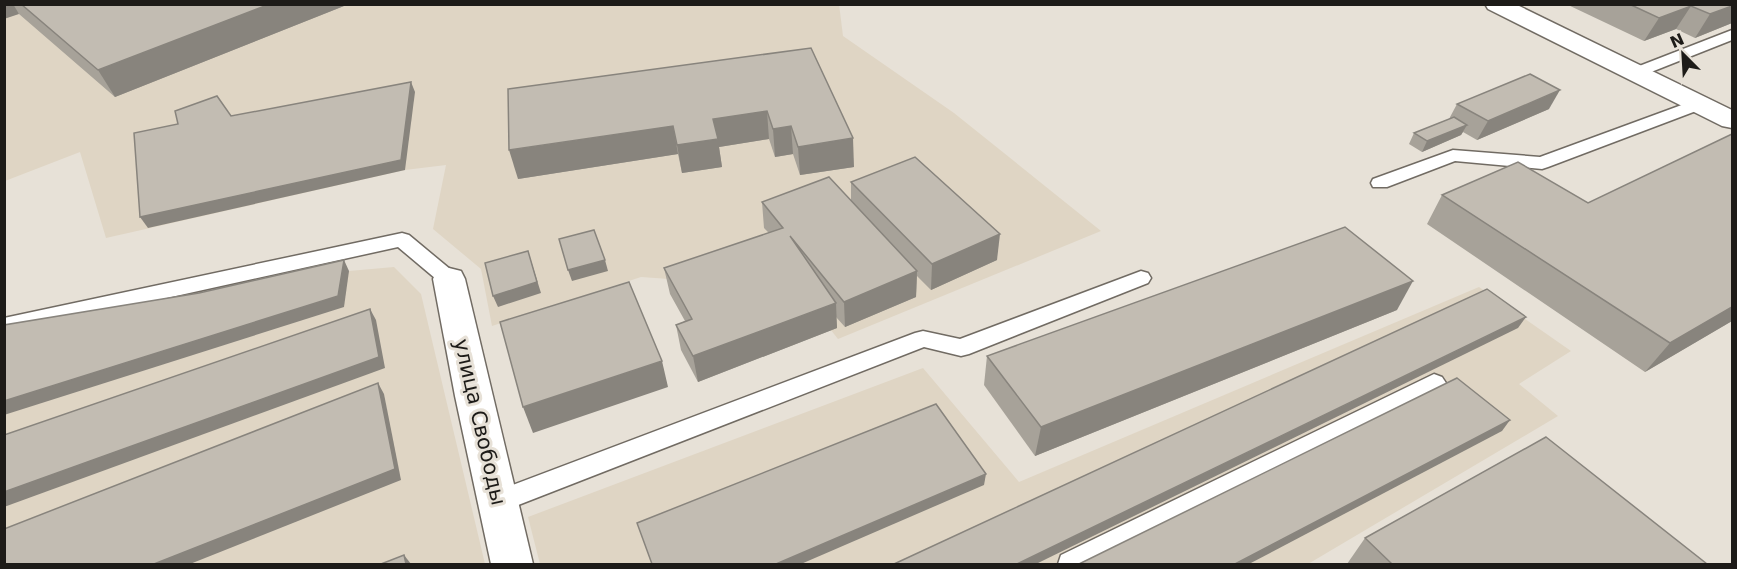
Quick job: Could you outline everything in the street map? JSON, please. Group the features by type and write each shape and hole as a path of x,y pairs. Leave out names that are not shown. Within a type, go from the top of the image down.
{"street":[{"path":"1496,4 1732,120"},
{"name":"улица Свободы","path":"448,279 512,564"}],"lane":[{"path":"1635,73 1732,35"},
{"path":"1380,183 1453,155 1542,163 1698,104"},
{"path":"4,326 402,240 448,279"},
{"path":"498,502 923,339 961,348 1141,278"},
{"path":"1071,564 1434,383"}],"shaded area":[{"path":"839,4 843,36 954,113 1101,231 838,339 779,265 697,281 641,277 492,326 481,269 433,229 446,165 405,170 106,238 80,152 5,181 5,5"},
{"path":"394,267 421,294 485,564 5,564 5,338 207,304 349,271"},
{"path":"1479,287 1571,351 1519,384 1558,416 1308,564 540,564 528,517 923,368 1019,482"}],"building":[{"path":"21,4 270,4 98,70"},
{"path":"1629,4 1732,4 1732,6 1710,14 1691,6 1659,18"},
{"path":"811,48 853,138 798,147 791,126 773,129 767,111 713,119 718,139 677,145 673,126 509,150 508,89"},
{"path":"1530,74 1560,90 1488,121 1457,104"},
{"path":"411,82 401,160 140,217 134,133 178,124 175,111 217,96 231,116"},
{"path":"1454,117 1467,125 1427,141 1414,133"},
{"path":"1732,134 1732,307 1670,343 1442,195 1518,162 1588,203"},
{"path":"915,157 1000,234 932,264 851,182"},
{"path":"829,177 917,271 844,302 790,236 836,303 693,356 676,325 692,319 664,268 783,228 762,202"},
{"path":"1345,227 1413,281 1041,427 987,356"},
{"path":"594,230 605,260 568,270 559,239"},
{"path":"528,251 537,282 493,296 485,263"},
{"path":"344,260 338,296 4,401 4,325 199,293"},
{"path":"629,282 662,361 523,407 500,322"},
{"path":"1487,289 1526,317 1017,564 894,564"},
{"path":"370,309 379,357 4,492 4,435"},
{"path":"1457,378 1510,420 1235,564 1079,564"},
{"path":"378,383 395,469 154,564 4,564 4,529"},
{"path":"936,404 986,474 776,564 652,564 637,523"},
{"path":"1546,437 1707,564 1392,564 1365,538"},
{"path":"404,555 406,564 381,564"}]}
